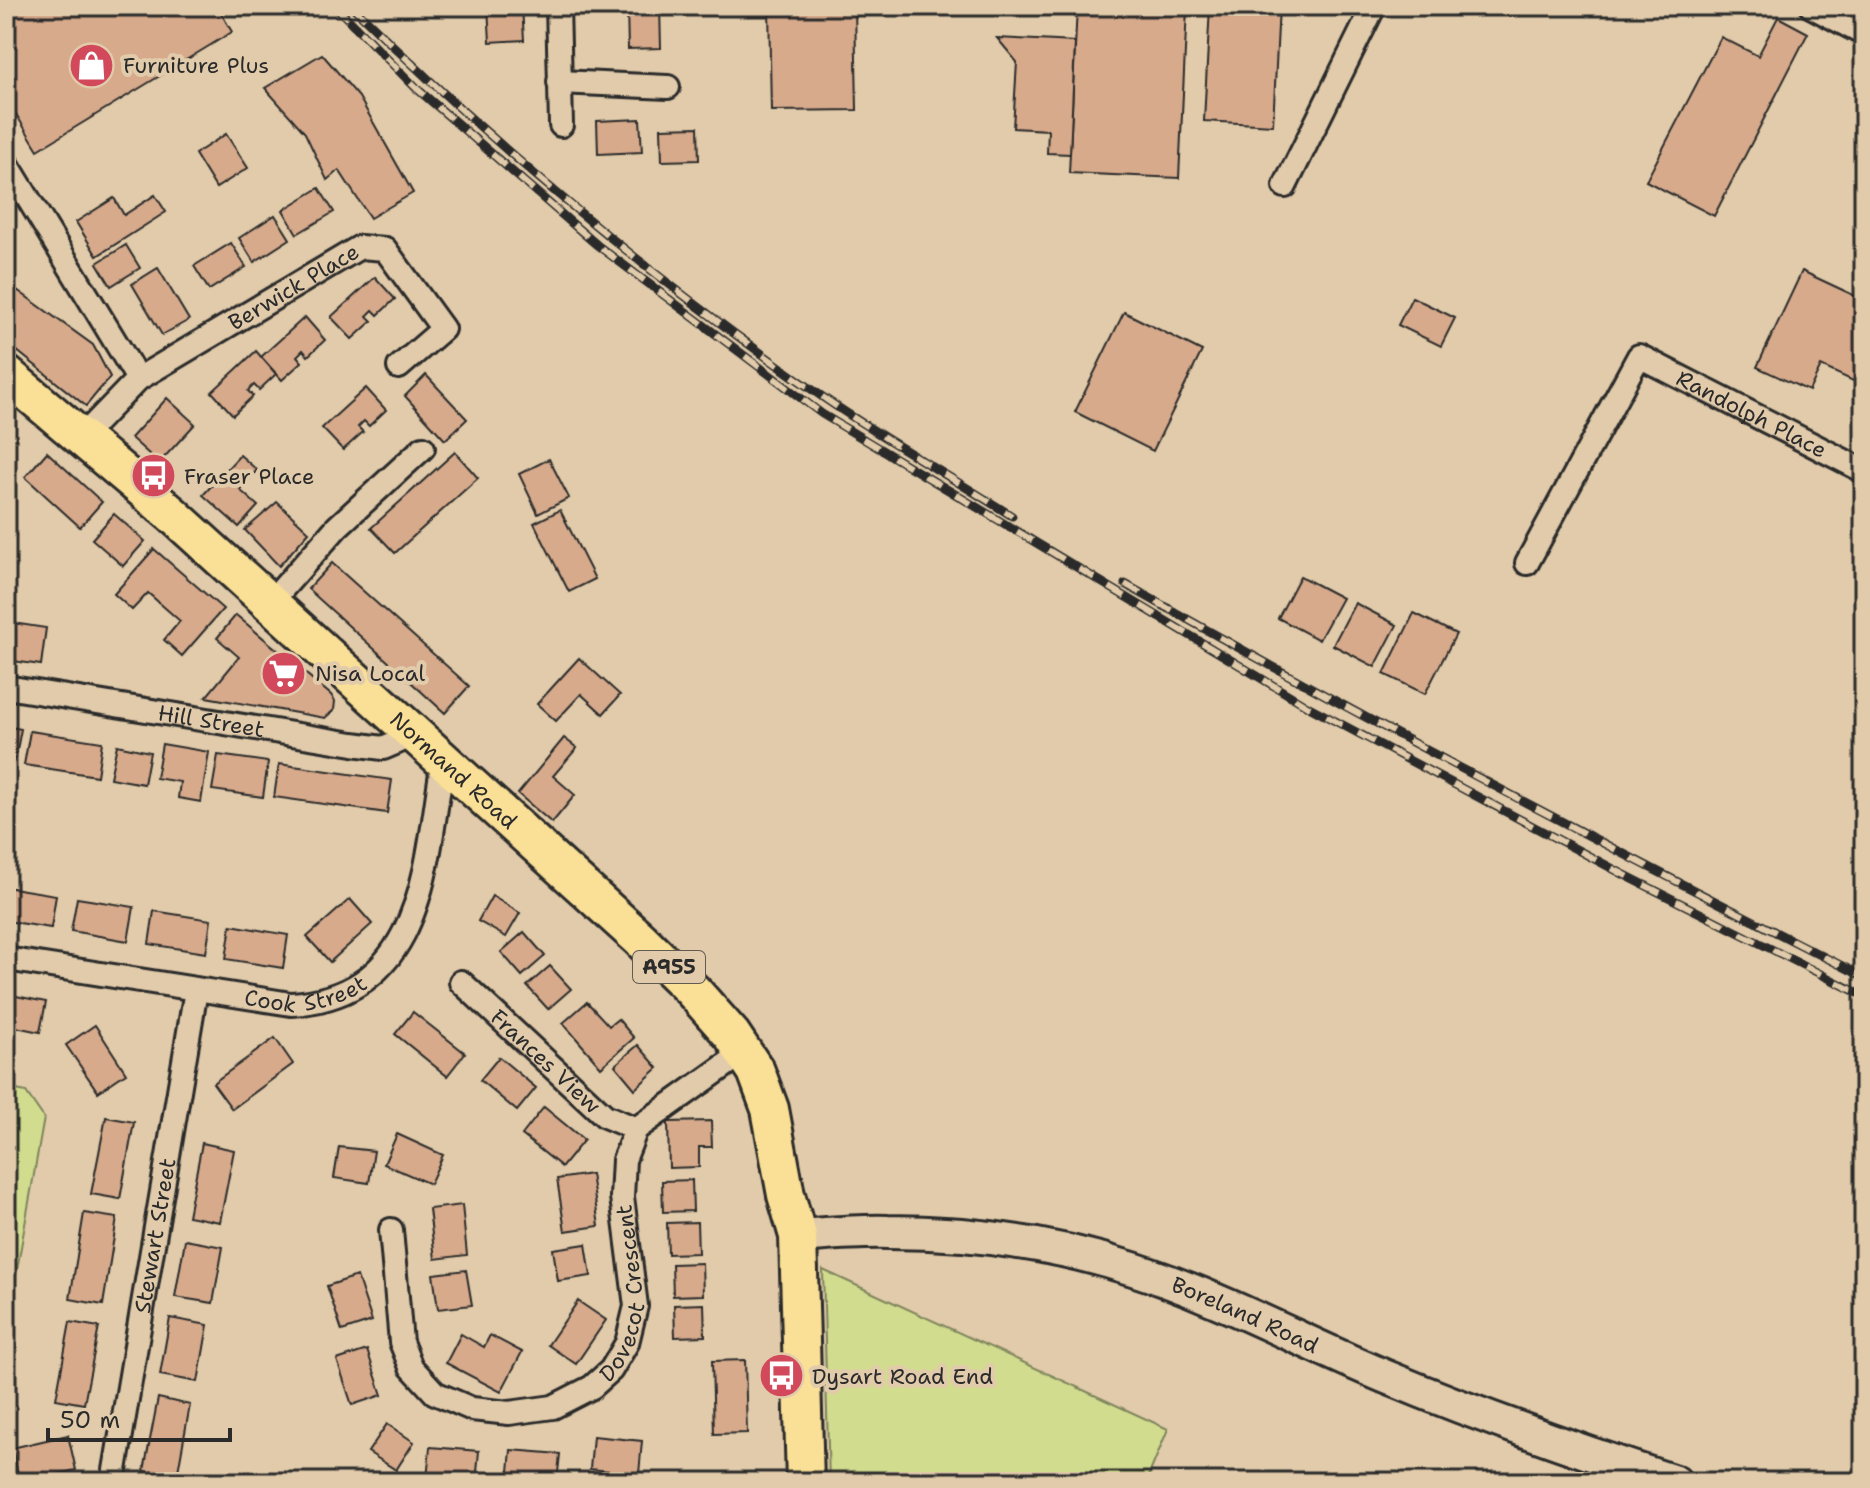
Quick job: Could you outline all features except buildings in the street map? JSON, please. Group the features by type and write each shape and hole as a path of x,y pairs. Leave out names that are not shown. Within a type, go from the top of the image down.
{"main road":[{"name":"Normand Road","path":"6,374 83,436 416,734 693,991 756,1071 770,1109 786,1195 798,1236"},
{"name":"Boreland Road","path":"798,1236 888,1232 960,1235 1027,1244 1132,1268 1244,1312 1383,1376 1537,1436 1675,1482"},
{"name":"A955","path":"798,1236 805,1482"}],"street":[{"path":"558,6 561,125"},
{"path":"1285,186 1374,6"},
{"path":"1811,6 1864,34"},
{"path":"559,82 668,87"},
{"path":"6,162 138,379"},
{"name":"Berwick Place","path":"83,436 138,379 360,247 385,249 443,329 399,367"},
{"name":"Randolph Place","path":"1527,563 1639,356 1864,471"},
{"path":"270,603 337,527 423,448"},
{"name":"Hill Street","path":"6,687 383,748 416,734"},
{"name":"Cook Street","path":"6,959 291,1004 337,997 359,985 383,965 399,942 416,904 443,760"},
{"name":"Frances View","path":"461,982 605,1116 636,1129"},
{"name":"Stewart Street","path":"113,1482 196,990"},
{"path":"636,1129 744,1052"},
{"name":"Dovecot Crescent","path":"391,1230 401,1342 411,1367 435,1393 472,1409 509,1413 553,1407 592,1387 611,1370 627,1343 636,1306 622,1197 624,1160 636,1129"}],"green space":[{"path":"6,1088 26,1092 44,1118 8,1320 6,1318"},
{"path":"823,1270 1168,1429 1146,1482 829,1482"}],"railway":[{"path":"335,6 415,87 597,245 822,414 1309,707 1619,872 1864,996"},
{"path":"352,6 522,164 641,262 850,415 1012,516"},
{"path":"1125,584 1492,785 1864,977"}],"place":[{"name":"Furniture Plus","path":"92,65"},
{"name":"Fraser Place","path":"153,476"},
{"name":"Nisa Local","path":"284,673"},
{"name":"Dysart Road End","path":"781,1376"}]}
